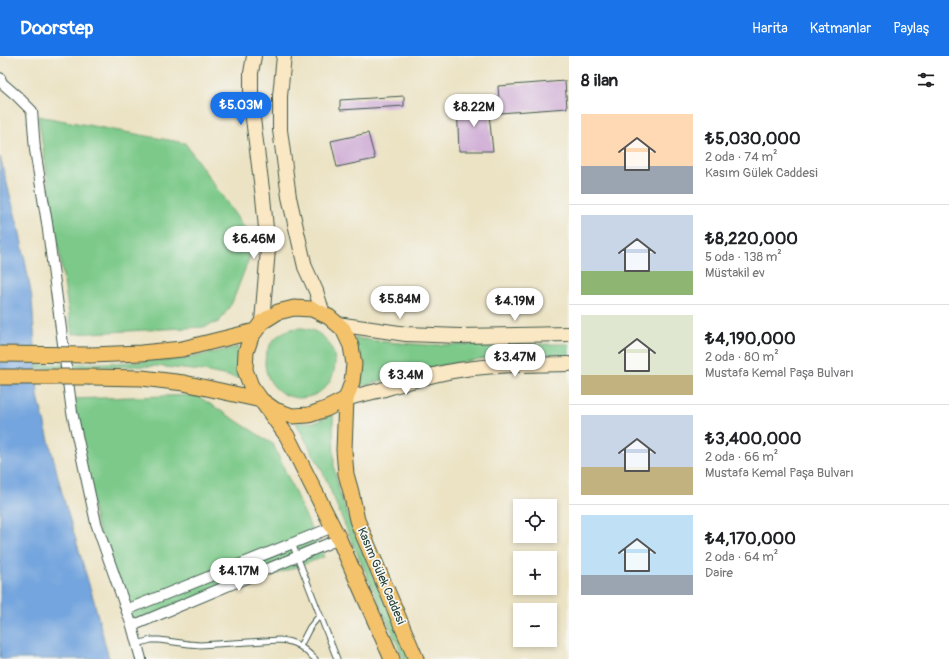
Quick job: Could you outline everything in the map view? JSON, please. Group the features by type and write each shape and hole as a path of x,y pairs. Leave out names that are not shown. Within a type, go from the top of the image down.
{"main road":[{"path":"254,56 251,73 251,103 268,249 259,327"},
{"path":"284,56 280,96 280,130 289,197 305,267 316,291 323,314"},
{"path":"346,399 352,382 354,364 351,346 343,329 329,317 312,309 294,308 278,312 259,327 251,337 246,352 245,370 251,386 261,400 275,410 292,416 309,415 352,397 427,376 459,370 507,365 569,364"},
{"path":"337,324 406,334 460,336 569,334"},
{"path":"0,354 91,355 142,353 182,349 259,327"},
{"path":"0,377 142,378 184,383 261,400"},
{"name":"Kasım Gülek Caddesi","path":"346,399 344,450 346,474 357,520 416,659"},
{"name":"Kasım Gülek Caddesi","path":"261,400 287,436 336,533 392,659"}],"street":[{"path":"0,78 2,83 18,96 32,111 35,150 48,224 72,412 96,523 132,626 141,659"},
{"path":"126,610 292,543 336,533"},
{"path":"132,626 297,556 336,533"}],"lane":[{"path":"292,543 337,659"},
{"path":"300,646 310,627 320,615"},
{"path":"137,644 151,640 166,640 183,644 200,645 287,640 300,646 315,659"}],"green space":[{"path":"38,116 185,143 255,243 232,303 219,322 203,327 72,334"},
{"path":"293,328 307,328 320,334 329,343 333,349 335,363 333,377 325,388 314,396 307,398 293,398 286,396 275,388 267,377 265,370 265,356 267,349 275,338 286,330"},
{"path":"354,338 427,345 569,344 569,356 487,358 426,368 360,387 360,363"},
{"path":"238,347 239,363 243,379 203,371 155,366 0,369 0,366 185,359"},
{"path":"196,395 273,444 324,557 132,626 96,523 70,399"},
{"path":"333,414 334,467 340,494 353,530 411,659 404,659 322,470 296,423 316,422"}],"water":[{"path":"0,157 20,233 32,298 38,396 62,493 94,601 109,659 0,659"}],"building":[{"path":"565,81 567,108 500,113 498,86"},
{"path":"404,96 404,106 340,110 340,100"},
{"path":"457,103 488,105 493,151 459,151"},
{"path":"368,133 375,159 337,167 331,141"}]}
